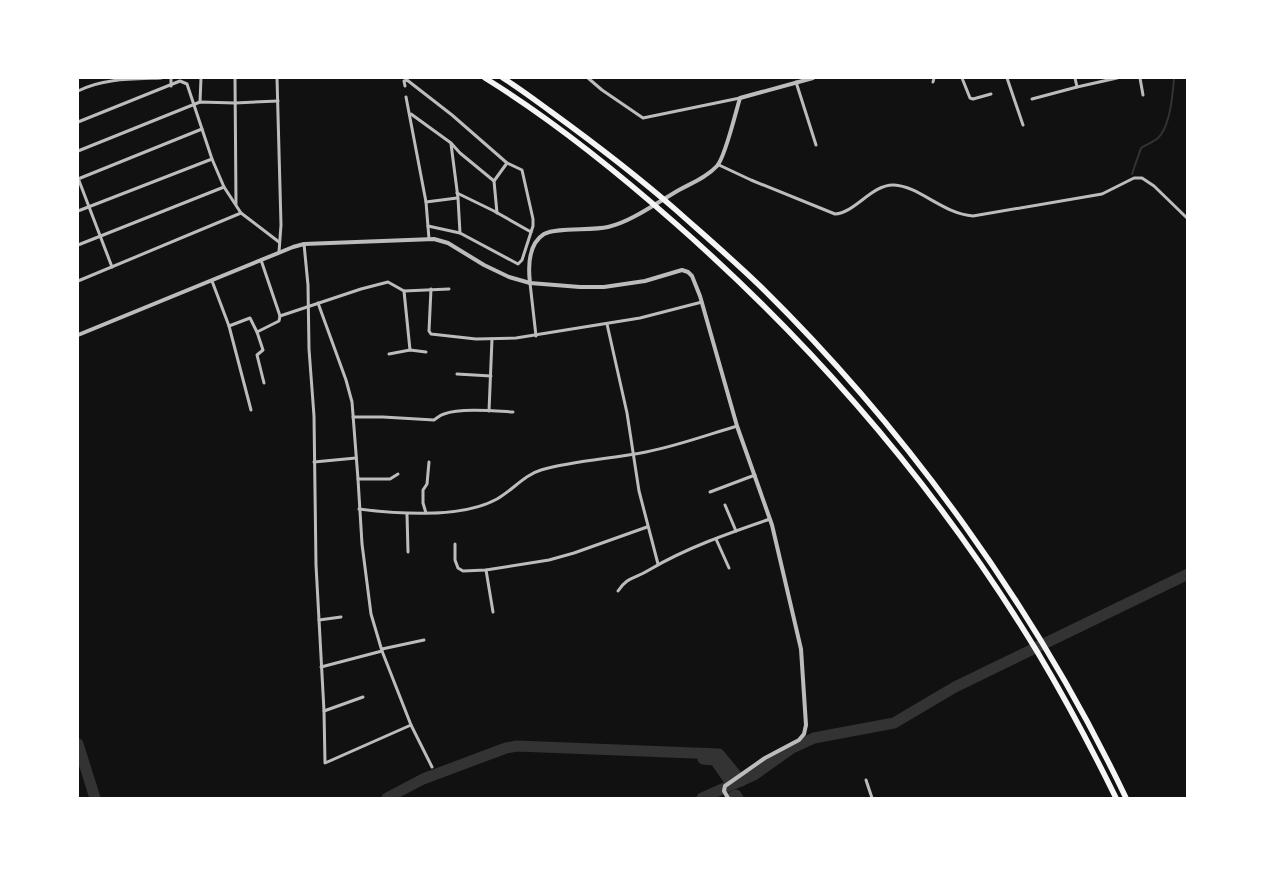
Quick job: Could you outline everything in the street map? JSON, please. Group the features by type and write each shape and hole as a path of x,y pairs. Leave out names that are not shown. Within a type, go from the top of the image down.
{"highway":[{"path":"486,78 564,132 633,186 744,286 851,398 925,489 981,565 1033,645 1094,754 1116,798"},
{"path":"503,78 586,137 639,178 758,285 815,343 880,417 932,483 984,555 1042,641 1098,741 1126,798"}],"street":[{"path":"78,92 108,81 162,78"},
{"path":"171,78 171,86"},
{"path":"200,102 201,78"},
{"path":"234,78 236,205"},
{"path":"277,78 281,225 279,252"},
{"path":"588,78 643,118 740,98 812,78"},
{"path":"932,82 934,78"},
{"path":"962,78 970,98 973,100 991,94"},
{"path":"1007,78 1023,124"},
{"path":"1075,78 1076,88"},
{"path":"1032,99 1117,78"},
{"path":"1140,78 1143,95"},
{"path":"405,86 404,81 407,80 452,115 507,163 522,170 533,219 522,260 518,264 460,233 428,226"},
{"path":"78,122 180,81 187,84 212,159 224,187 241,213 279,242"},
{"path":"796,82 816,145"},
{"path":"406,96 426,202 428,239"},
{"path":"536,336 529,268 530,256 534,246 543,235 554,230 609,227 630,219 706,175 719,164 724,153 740,98"},
{"path":"78,151 200,102 278,101"},
{"path":"410,114 451,142 460,153 494,181"},
{"path":"112,267 78,178 202,129"},
{"path":"451,142 460,233"},
{"path":"78,211 212,159"},
{"path":"497,213 494,181 507,163"},
{"path":"719,164 750,180 836,214 844,212 873,193 892,185 908,189 954,212 973,216 1102,194 1134,178 1142,178 1154,186 1188,219"},
{"path":"78,245 224,187"},
{"path":"456,193 531,232"},
{"path":"426,202 458,198"},
{"path":"78,281 241,213"},
{"path":"78,335 279,252 304,244 434,239 448,243 484,265 509,277 530,283 580,287 604,287 645,281 685,270 692,276 702,302 737,426 756,475 770,519 801,649 806,729 804,734 798,740 765,758 738,776 724,788 728,798"},
{"path":"304,244 314,416 316,565 324,711 324,762 411,725"},
{"path":"257,332 279,321 280,316 261,260"},
{"path":"212,281 229,326 252,410"},
{"path":"280,316 388,282 404,290 449,289"},
{"path":"431,289 429,331 431,334 492,339 536,336 607,324 671,311 702,302"},
{"path":"404,290 410,350"},
{"path":"318,303 352,402 366,585 371,614 382,650 411,725 432,767"},
{"path":"229,326 250,318 263,350 257,355 264,383"},
{"path":"607,324 628,413 638,491 658,564"},
{"path":"489,411 492,339"},
{"path":"389,354 410,350 426,352"},
{"path":"457,374 490,376"},
{"path":"353,417 434,420 450,412 472,410 513,412"},
{"path":"360,509 407,514 461,510 488,503 505,494 540,470 673,446 737,426"},
{"path":"314,462 356,458"},
{"path":"426,513 423,490 427,484 429,462"},
{"path":"358,479 390,479 398,474"},
{"path":"710,492 756,475"},
{"path":"725,505 736,531"},
{"path":"407,514 408,552"},
{"path":"618,591 626,580 643,574 658,564 716,539 770,519"},
{"path":"455,544 455,560 458,568 464,571 486,570 574,554 647,526"},
{"path":"716,539 729,568"},
{"path":"486,570 493,612"},
{"path":"320,620 341,617"},
{"path":"321,667 424,640"},
{"path":"324,711 363,697"},
{"path":"866,780 872,798"}],"waterway":[{"path":"1132,174 1141,148 1158,138 1162,133 1170,110 1174,78"},
{"path":"702,798 754,775 792,748 814,738 894,723 955,687 1188,574"},
{"path":"78,744 95,798"},
{"path":"387,798 423,779 506,748 517,746 719,754 741,781"},
{"path":"703,759 715,760 729,780"},
{"path":"731,798 736,795 738,798"}]}
